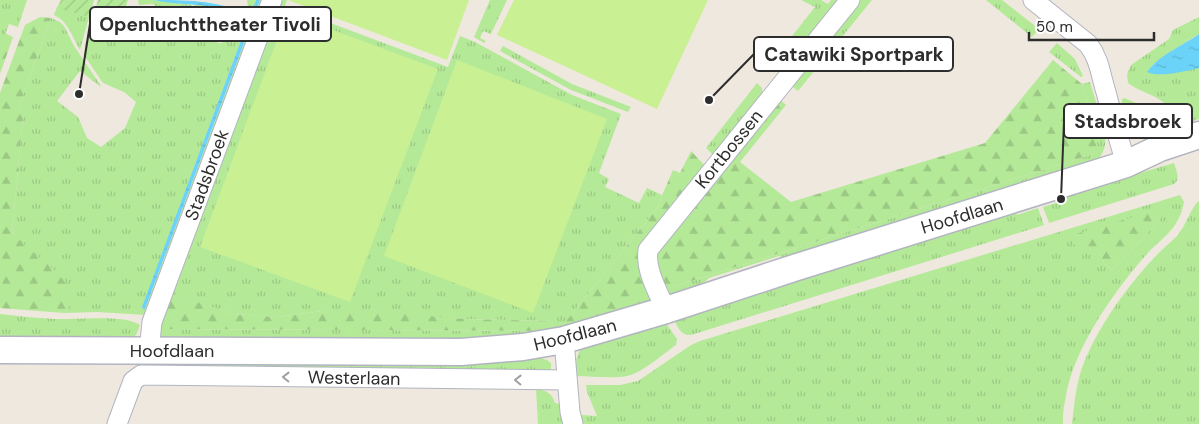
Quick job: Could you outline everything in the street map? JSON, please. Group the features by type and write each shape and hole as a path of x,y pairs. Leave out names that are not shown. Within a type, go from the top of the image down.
{"street":[{"name":"Stadsbroek","path":"145,363 152,322 272,0"},
{"name":"Kortbossen","path":"666,310 655,286 647,259 648,250 850,0"},
{"path":"1033,0 1088,44 1094,53 1099,62 1103,84 1126,164"},
{"name":"Hoofdlaan","path":"0,350 145,363 461,352 522,347 564,340 666,310 1126,164 1160,148 1199,135"},
{"name":"Hoofdlaan","path":"1126,164 1164,160 1199,151"},
{"path":"564,340 573,424"},
{"name":"Westerlaan","path":"145,363 567,380"},
{"path":"117,424 133,381 145,363"}],"green space":[{"path":"0,0 27,0 18,27 9,24 0,48"},
{"path":"61,0 94,0 89,17 57,8"},
{"path":"98,0 128,0 121,21 94,14"},
{"path":"138,0 192,5 188,13 175,20 167,18 153,4 139,5"},
{"path":"247,0 256,0 142,308 145,309 260,0 267,0 146,315 97,312 64,313 71,304 12,232 23,117 19,107 51,18 64,26 74,46 101,86 80,71 57,101 78,117 87,138 101,147 125,128 136,102 124,92 103,83 84,55 93,17 118,24 136,20 146,24 162,21 175,23 178,32 185,36 194,31 193,14 197,14 207,19 217,33 204,31 203,34 214,37 218,43 222,43 228,35 245,21 248,13"},
{"path":"277,0 287,0 285,6 448,67 460,36 475,42 572,95 621,114 599,173 609,179 605,187 639,203 647,188 662,195 660,200 662,202 558,331 498,341 158,339 156,325","holes":["173,295 234,314 276,317 322,311 464,319 552,321 553,331 162,329"]},
{"path":"288,0 469,0 447,60"},
{"path":"490,0 507,0 491,34 483,31 480,38 486,41 484,43 474,37"},
{"path":"514,0 708,0 657,109 497,35"},
{"path":"801,0 821,0 828,4 831,0 844,0 787,71 777,72 770,64 815,7"},
{"path":"857,0 872,0 798,91 789,84"},
{"path":"986,0 1002,0 1039,29 1032,37"},
{"path":"203,4 218,7 239,16 242,13 244,14 239,23 231,29 224,16 222,17 226,29 224,32 221,32 204,11 194,10 194,5"},
{"path":"145,6 154,8 162,18 147,21 135,15 136,10"},
{"path":"57,7 89,17 80,50 70,30 54,15"},
{"path":"287,13 438,69 350,302 200,247"},
{"path":"40,17 51,18 19,107 23,117 12,232 53,269 67,285 71,304 64,313 0,308 0,93 25,25"},
{"path":"1199,17 1199,34 1151,66 1170,73 1199,68 1199,119 1190,122 1188,116 1175,120 1167,105 1128,83 1127,74 1131,65 1169,39 1173,30"},
{"path":"0,31 13,37 0,74"},
{"path":"1057,43 1075,59 1083,76 1081,77 1049,52"},
{"path":"503,46 572,84 631,107 628,112 571,90 500,51"},
{"path":"457,60 607,119 533,313 384,256"},
{"path":"1053,60 1082,84 1098,138 1096,146 1090,155 663,290 652,260 657,246 778,98 786,105 740,162 791,202 985,143"},
{"path":"1090,82 1105,139 1104,149 1098,160 788,260 779,256 709,278 698,288 666,298 663,290 1090,155 1098,138 1082,84"},
{"path":"757,83 762,88 763,99 714,156 706,148"},
{"path":"1124,98 1153,111 1160,121 1167,140 1149,142 1132,134 1122,104 1122,99"},
{"path":"691,151 707,168 642,250 657,301 558,331 662,202 660,200 673,170 680,173"},
{"path":"1174,163 1178,177 1174,184 1049,223 1043,207 1062,201 1061,196"},
{"path":"1180,195 1184,202 1182,212 1174,226 1132,271 1095,324 1069,382 1063,424 581,424 580,418 582,415 597,416 586,385 620,385 638,381 691,345","holes":["1160,220 1112,270 1104,263 1098,250"]},
{"path":"1199,201 1199,424 1072,424 1080,375 1095,339 1122,297 1142,271 1177,236"},
{"path":"1038,208 1044,225 691,335 682,333 674,320 1015,210 1017,215"},
{"path":"1159,209 1164,212 1160,220 1112,270 1104,263 1098,250 1072,244 1073,235"},
{"path":"172,294 234,314 276,317 322,311 366,311 464,319 552,321 554,331 161,329"},
{"path":"0,314 55,319 112,319 140,325 136,335 130,339 0,340"},
{"path":"666,323 677,339 676,345 639,371 621,377 576,376 576,363 584,345"},
{"path":"534,356 551,363 551,369 548,372 157,368 154,364"},
{"path":"536,389 548,393 555,403 559,404 563,424 538,424"}],"water":[{"path":"154,0 211,3 242,13 239,16 229,11 208,6"},
{"path":"256,0 260,0 145,309 143,309 142,307"},
{"path":"1199,34 1199,68 1165,74 1147,72 1164,56"}],"place":[{"name":"Openluchttheater Tivoli","path":"79,94"},
{"name":"Catawiki Sportpark","path":"709,100"},
{"name":"Stadsbroek","path":"1061,199"}]}
